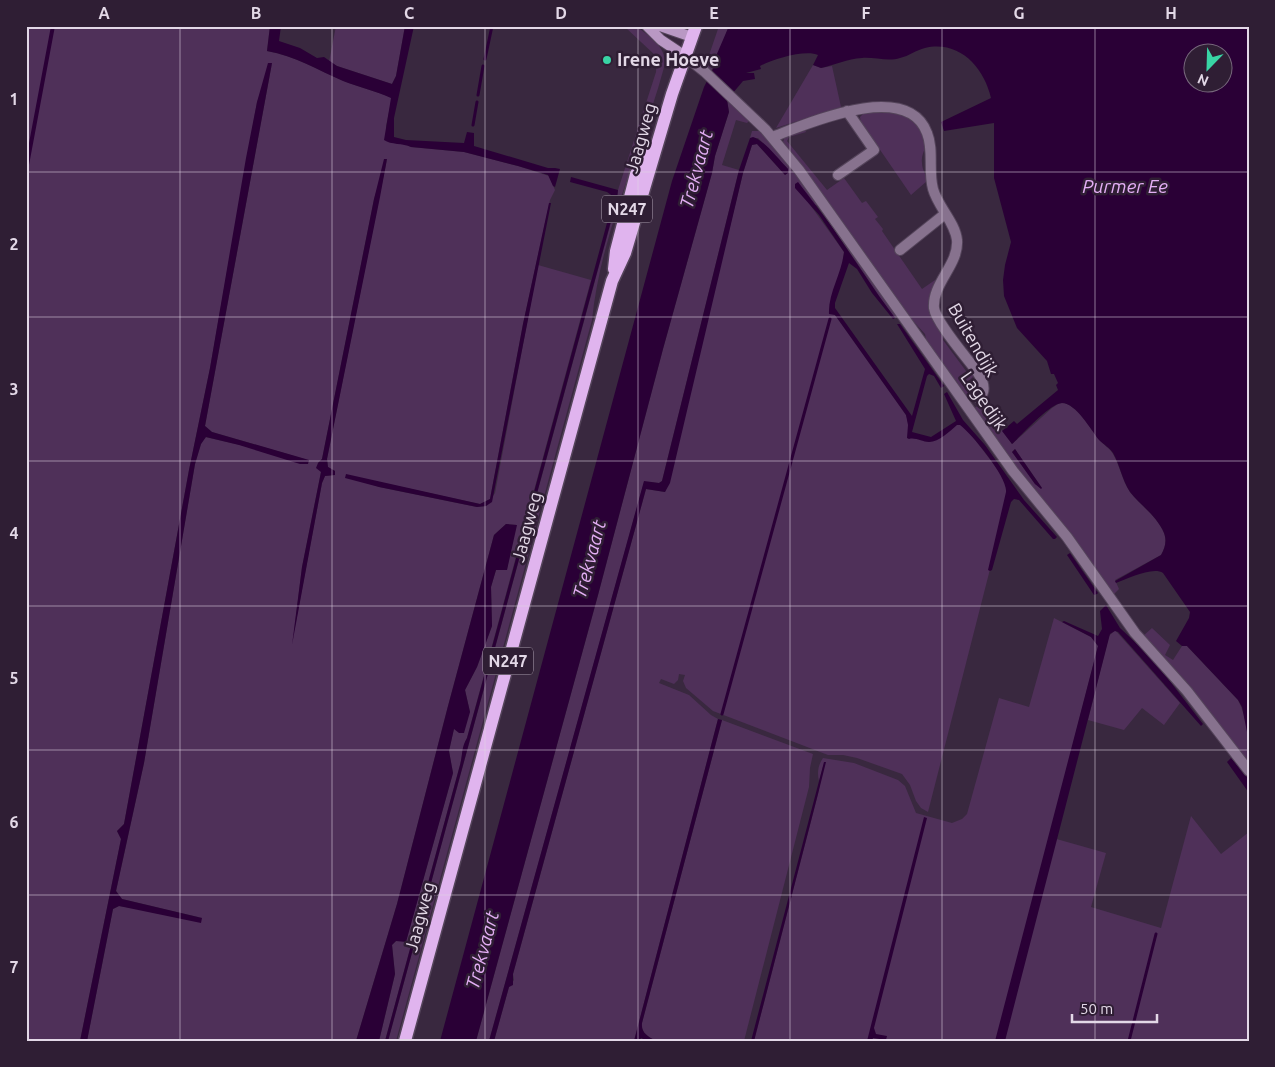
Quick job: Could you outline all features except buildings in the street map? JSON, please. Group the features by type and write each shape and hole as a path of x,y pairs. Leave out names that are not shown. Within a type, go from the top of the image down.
{"main road":[{"name":"Jaagweg","path":"404,1041 612,281 625,253 657,143 694,32"}],"street":[{"path":"647,26 662,40 685,56"},
{"path":"660,26 694,32"},
{"name":"Lagedijk","path":"685,56 705,72 765,129 815,190 1013,471 1067,537 1136,633 1193,698 1249,771"},
{"name":"Buitendijk","path":"772,138 825,117 847,111 892,107 907,111 920,120 928,134 933,188 957,240 949,270 935,296 934,307 942,324 978,373 984,390 983,395 979,398"},
{"path":"838,175 874,150 847,111"},
{"path":"900,250 945,214"}],"shaded area":[{"path":"26,26 270,26 267,51 297,60 344,81 392,98 386,126 388,142 403,143 411,147 464,152 518,166 549,176 555,190 550,200 523,324 490,499 480,504 346,475 379,487 477,507 486,506 495,493 538,265 591,280 385,1041 379,1041 395,974 392,945 396,941 406,941 453,773 449,751 454,728 470,712 465,690 477,667 492,626 491,587 496,570 507,569 516,525 506,524 494,535 397,904 356,1041 87,1041 113,909 119,906 202,918 122,899 116,891 144,763 195,464 201,444 205,437 308,460 212,432 205,426 272,63 257,102 210,368 189,470 124,824 117,831 121,839 80,1041 26,1041","holes":["387,159 327,459 328,467 335,471 334,475 325,476 322,483 294,632 302,567 321,472 318,463 322,459 374,199"]},
{"path":"336,26 405,26 396,76 392,84 329,62"},
{"path":"636,26 660,47 665,64 604,255 592,320 396,1041 388,1041 617,200 618,190 656,72 657,57 625,27"},
{"path":"719,26 729,26 711,72 706,67 706,64"},
{"path":"813,65 821,68 832,66 841,107 776,128"},
{"path":"727,100 749,121 747,123 736,120 722,165 739,170 662,481 659,483 644,482 489,1041 476,1041 712,173 715,156 729,112"},
{"path":"892,112 910,119 916,124 920,128 925,140 922,161 927,181 911,195 861,122 860,117 864,113"},
{"path":"805,130 806,132 789,137 787,141 827,190 844,178 862,203 866,201 878,217 875,219 883,229 882,231 922,289 935,280 944,335 943,340 966,371 971,372 974,376 967,382 974,392 968,398 965,397 957,382 927,345 925,334 905,312 783,142 785,136"},
{"path":"752,131 761,131 812,191 899,314 895,318 818,206 808,202 844,252 829,310 835,315 906,415 912,438 930,442 960,420 1011,487 928,812 921,808 916,801 910,785 902,774 857,758 843,755 828,755 713,711 686,688 683,681 685,675 679,674 678,680 674,684 661,679 659,683 689,695 718,719 634,1041 494,1041 509,987 514,980 513,974 646,489 665,492 743,173 752,145 757,144 785,175 788,169 758,138 750,138"},
{"path":"982,403 1012,444 1060,403 1073,407 1101,442 1112,452 1130,492 1161,527 1165,536 1165,542 1161,555 1115,580 1119,589 1113,595 973,409","holes":["1015,449 1042,488 1035,484 1012,452"]},
{"path":"1054,618 1091,637 1098,646 1059,799 1053,838 1106,853 1091,907 1161,928 1191,816 1221,854 1249,832 1249,1041 754,1041 818,794 824,763 819,781 818,769 823,758 854,763 898,780 905,786 916,813 952,823 962,819 967,814 999,698 1029,707"},
{"path":"1152,628 1170,645 1165,655 1173,660 1182,646 1186,645 1238,700 1246,723 1249,766 1225,731 1143,636"},
{"path":"1115,630 1180,703 1164,725 1142,708 1124,730 1088,720 1109,636"},
{"path":"722,720 813,754 809,787 744,1041 656,1041 645,1034 642,1029 642,1023"}],"water":[{"path":"51,26 55,26 26,181 26,159"},
{"path":"270,26 281,26 279,41 300,48 317,58 324,57 337,66 392,84 396,76 405,26 414,26 394,118 394,137 406,140 464,143 467,132 474,133 474,146 548,168 560,169 555,187 548,175 518,166 464,152 411,147 384,140 391,98 343,81 297,60 267,51"},
{"name":"Purmer Ee","path":"729,26 1249,26 1249,742 1242,707 1238,700 1187,646 1182,646 1176,641 1189,618 1190,612 1163,573 1159,571 1147,572 1116,583 1115,581 1161,555 1165,539 1164,533 1157,521 1130,492 1112,451 1099,440 1073,407 1062,403 1043,414 1012,444 1002,431 1014,421 1017,424 1058,390 1056,385 1058,383 1054,374 1051,374 1047,361 1017,328 1004,296 1003,280 1011,242 994,178 994,123 944,131 941,122 991,98 983,76 968,58 959,52 949,48 937,47 925,48 896,59 857,59 821,68 813,65 818,55 813,53 798,54 772,60 760,66 761,69 746,73 754,73 755,79 743,81 727,100 729,112 715,156 712,173 476,1041 440,1041 672,181 704,87 715,65 713,63"},
{"path":"268,63 272,63 205,426 212,432 309,460 308,464 300,464 206,437 201,444 195,464 144,763 116,891 122,899 202,918 201,923 119,906 113,909 87,1041 80,1041 121,839 117,831 124,824 189,470 210,368 246,158 257,102"},
{"path":"753,137 762,142 771,151 788,169 788,173 785,175 757,144 752,145 743,173 670,483 665,492 646,489 513,974 513,985 509,987 494,1041 489,1041 644,481 659,483 662,481 739,170 750,138"},
{"path":"384,159 387,159 380,197 327,459 328,467 335,471 335,475 325,476 322,483 292,645 302,567 321,472 316,468 322,459 374,199"},
{"path":"571,177 618,190 617,199 388,1041 385,1041 614,197 607,192 570,182"},
{"path":"798,182 830,224 895,318 893,319 872,293 857,269 849,263 835,308 912,416 925,369 897,324 900,324 944,386 941,388 934,376 929,374 927,376 912,432 931,437 956,421 944,394 947,392 963,420 985,445 1024,500 1057,537 1055,539 1019,500 1014,499 1011,502 992,570 988,570 1006,492 1005,485 980,446 960,425 957,425 933,442 907,438 908,425 906,415 835,315 829,314 829,306 844,252 819,215 795,188 795,184"},
{"path":"549,203 551,203 492,502 486,506 477,507 345,478 346,474 480,504 490,499 523,324"},
{"path":"1015,449 1041,489 1035,484 1012,452"},
{"path":"506,524 517,525 507,570 496,570 491,587 492,626 477,667 465,690 470,712 464,733 459,733 454,729 449,751 453,773 406,942 396,941 392,945 395,974 379,1041 356,1041 397,904 494,535"},
{"path":"1070,553 1097,594 1094,595 1067,555"},
{"path":"1106,605 1120,628 1152,658 1203,724 1201,726 1118,632 1115,631 1110,634 1005,1041 995,1041 1098,646 1091,637 1062,622 1064,621 1098,636 1102,629 1100,611"},
{"path":"718,719 722,720 642,1023 642,1029 645,1034 656,1041 648,1041 641,1038 639,1041 634,1041"},
{"path":"1231,758 1249,779 1249,793 1227,762"},
{"path":"824,762 826,762 754,1041 751,1041"},
{"path":"924,817 927,818 874,1028 876,1034 887,1036 886,1040 873,1038 872,1041 867,1041"}],"waterway":[{"path":"485,59 492,26"},
{"path":"478,95 483,66"},
{"path":"473,125 477,102"},
{"path":"722,714 830,319"},
{"path":"1129,1041 1156,934"}],"place":[{"name":"Irene Hoeve","path":"607,60"}],"water label":[{"name":"Trekvaart","path":"696,169"},
{"name":"Trekvaart","path":"589,559"},
{"name":"Trekvaart","path":"482,950"}]}
